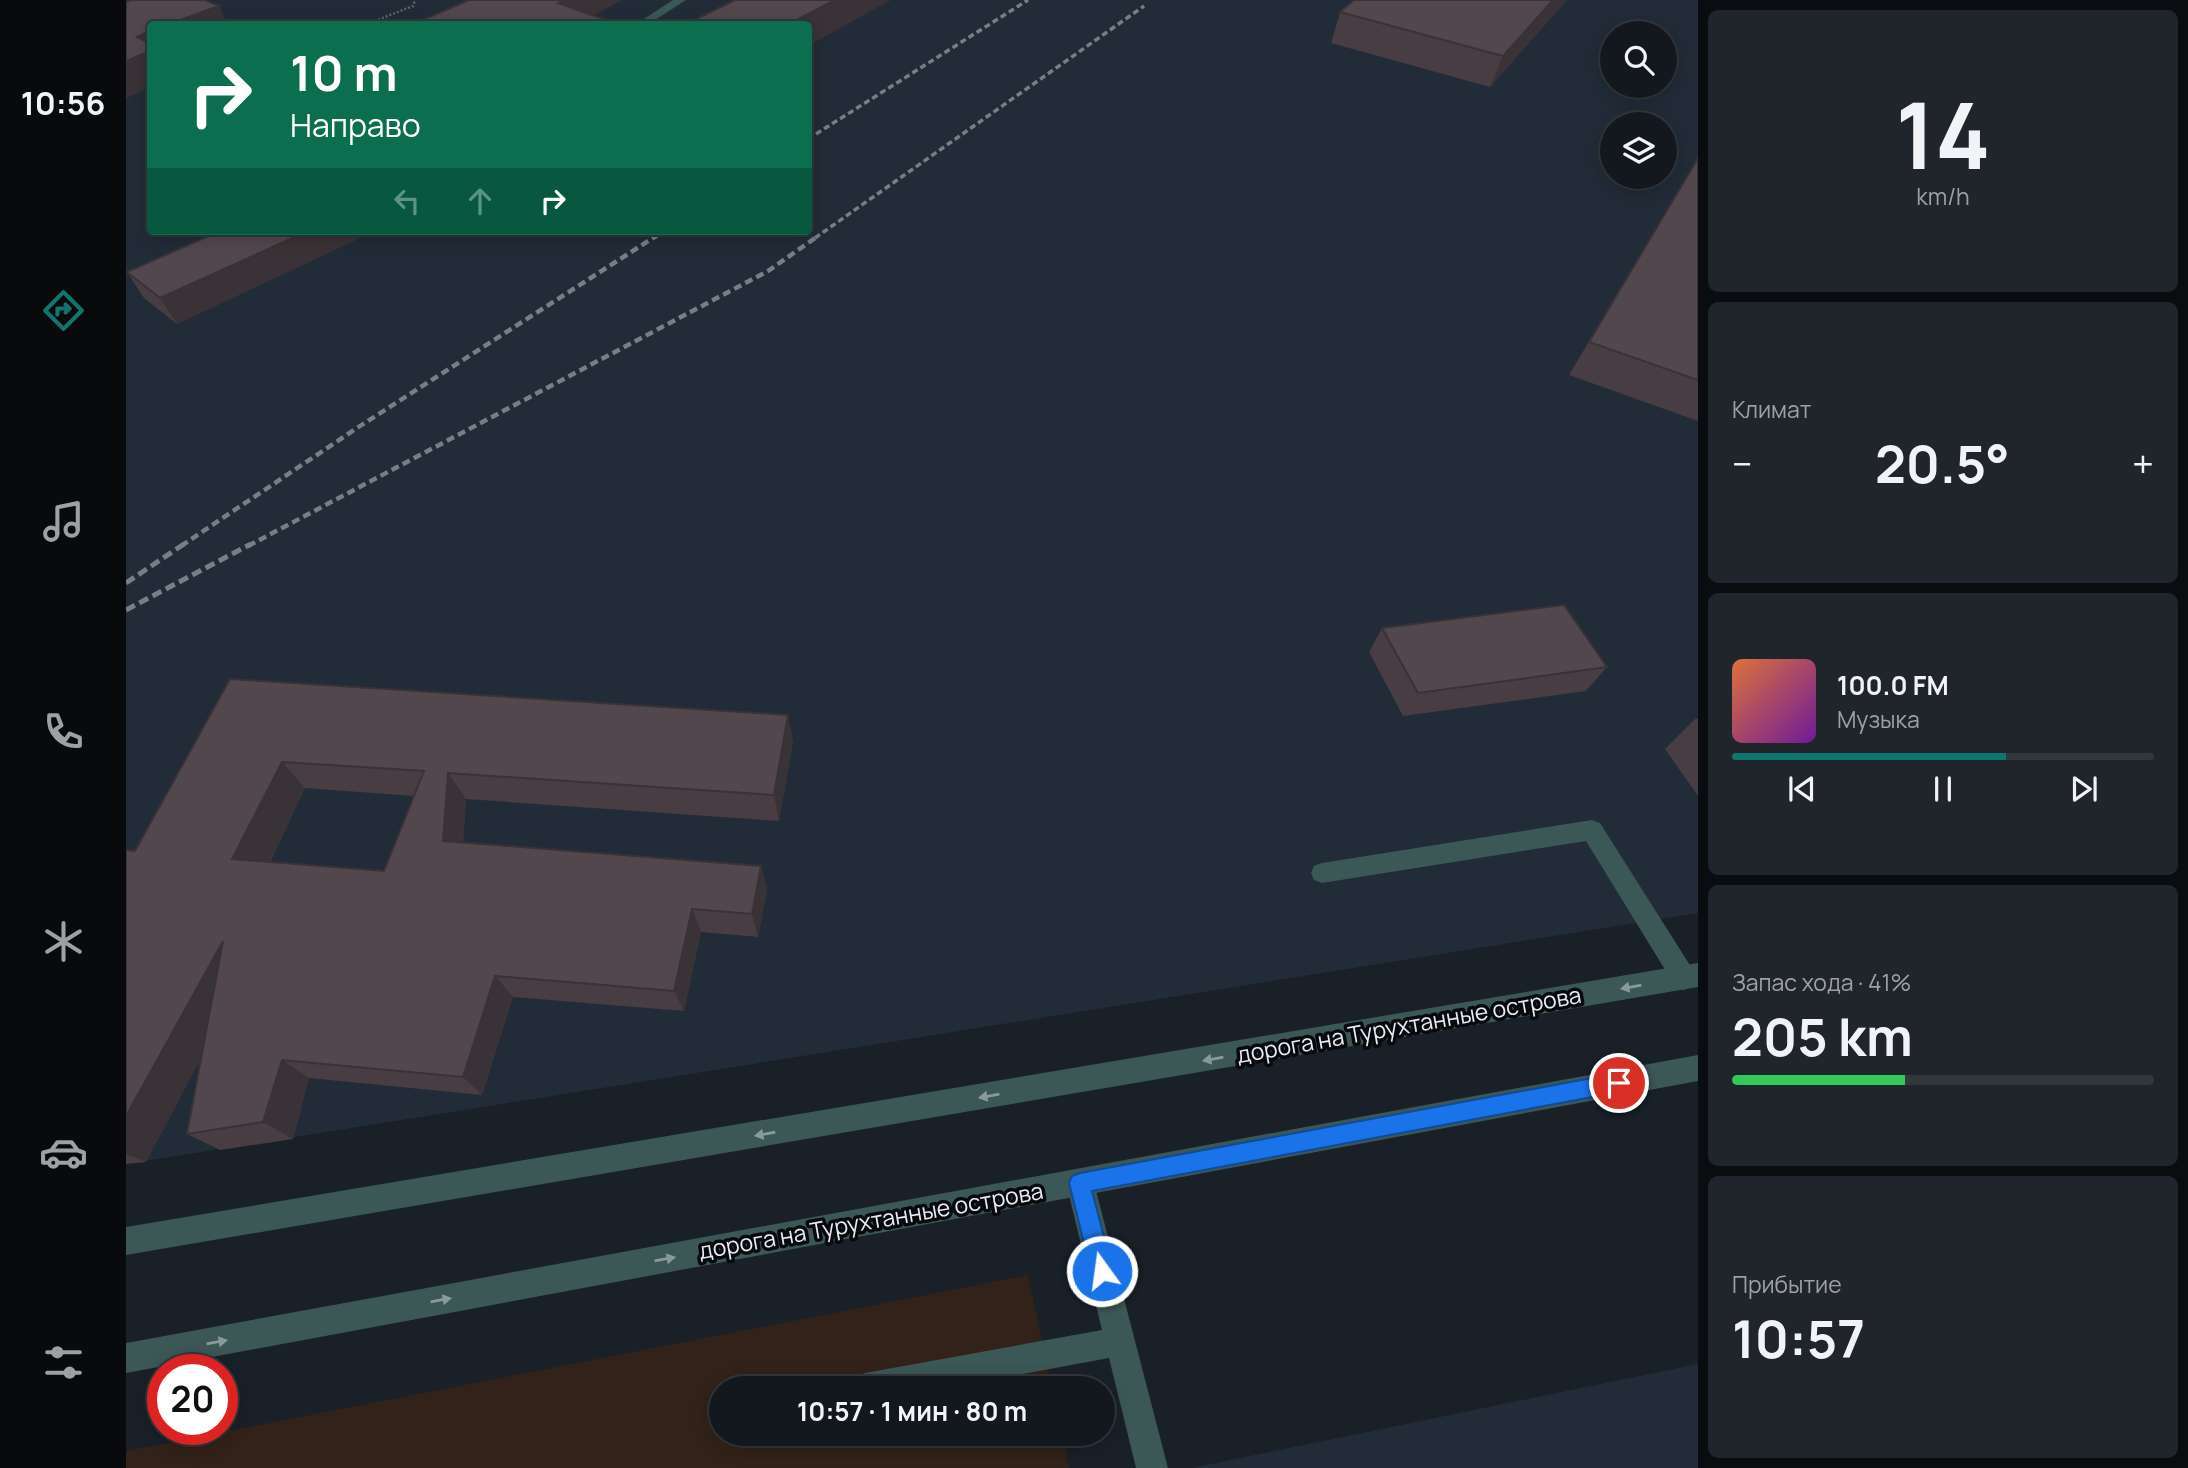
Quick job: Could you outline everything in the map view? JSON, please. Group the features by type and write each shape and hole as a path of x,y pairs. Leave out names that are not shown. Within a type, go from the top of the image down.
{"street":[{"path":"647,21 681,0"},
{"path":"1322,873 1592,830 1691,976"},
{"name":"дорога на Турухтанные острова","path":"126,1241 1691,976"},
{"name":"дорога на Турухтанные острова","path":"126,1358 1698,1068"},
{"path":"1080,1183 1152,1468"},
{"path":"930,1376 1119,1341"}],"path":[{"path":"376,21 413,6 415,0"}],"shaded area":[{"path":"126,0 1698,0 1698,913 126,1164"},
{"path":"1028,1275 1049,1376 709,1376 709,1446 1065,1446 1069,1468 126,1468 126,1451 157,1445 238,1445 238,1429"},
{"path":"1698,1364 1698,1468 1192,1468"}],"building":[{"path":"205,0 219,6 177,21 147,21 147,32 137,37 147,42 147,52 126,61 126,2"},
{"path":"469,0 564,0 558,3 609,21 420,21"},
{"path":"735,0 835,0 795,21 692,21"},
{"path":"1354,0 1553,0 1503,56 1340,12"},
{"path":"1698,158 1698,380 1589,342"},
{"path":"211,235 299,235 160,298 127,272"},
{"path":"1564,605 1607,667 1418,693 1382,628"},
{"path":"230,679 788,715 774,795 448,773 443,841 761,866 752,914 692,909 674,991 495,976 463,1077 282,1060 263,1122 187,1134 223,941 126,1116 126,850 135,851","holes":["282,762 424,771 384,871 232,859"]}],"railway":[{"path":"812,136 1028,0"},
{"path":"815,238 1144,6"},
{"path":"654,238 658,235"},
{"path":"181,546 360,426 656,236"},
{"path":"248,546 768,271 818,236"},
{"path":"126,583 184,544"},
{"path":"126,610 251,544"}],"route":[{"path":"1102,1271 1080,1183 1619,1083"}]}
